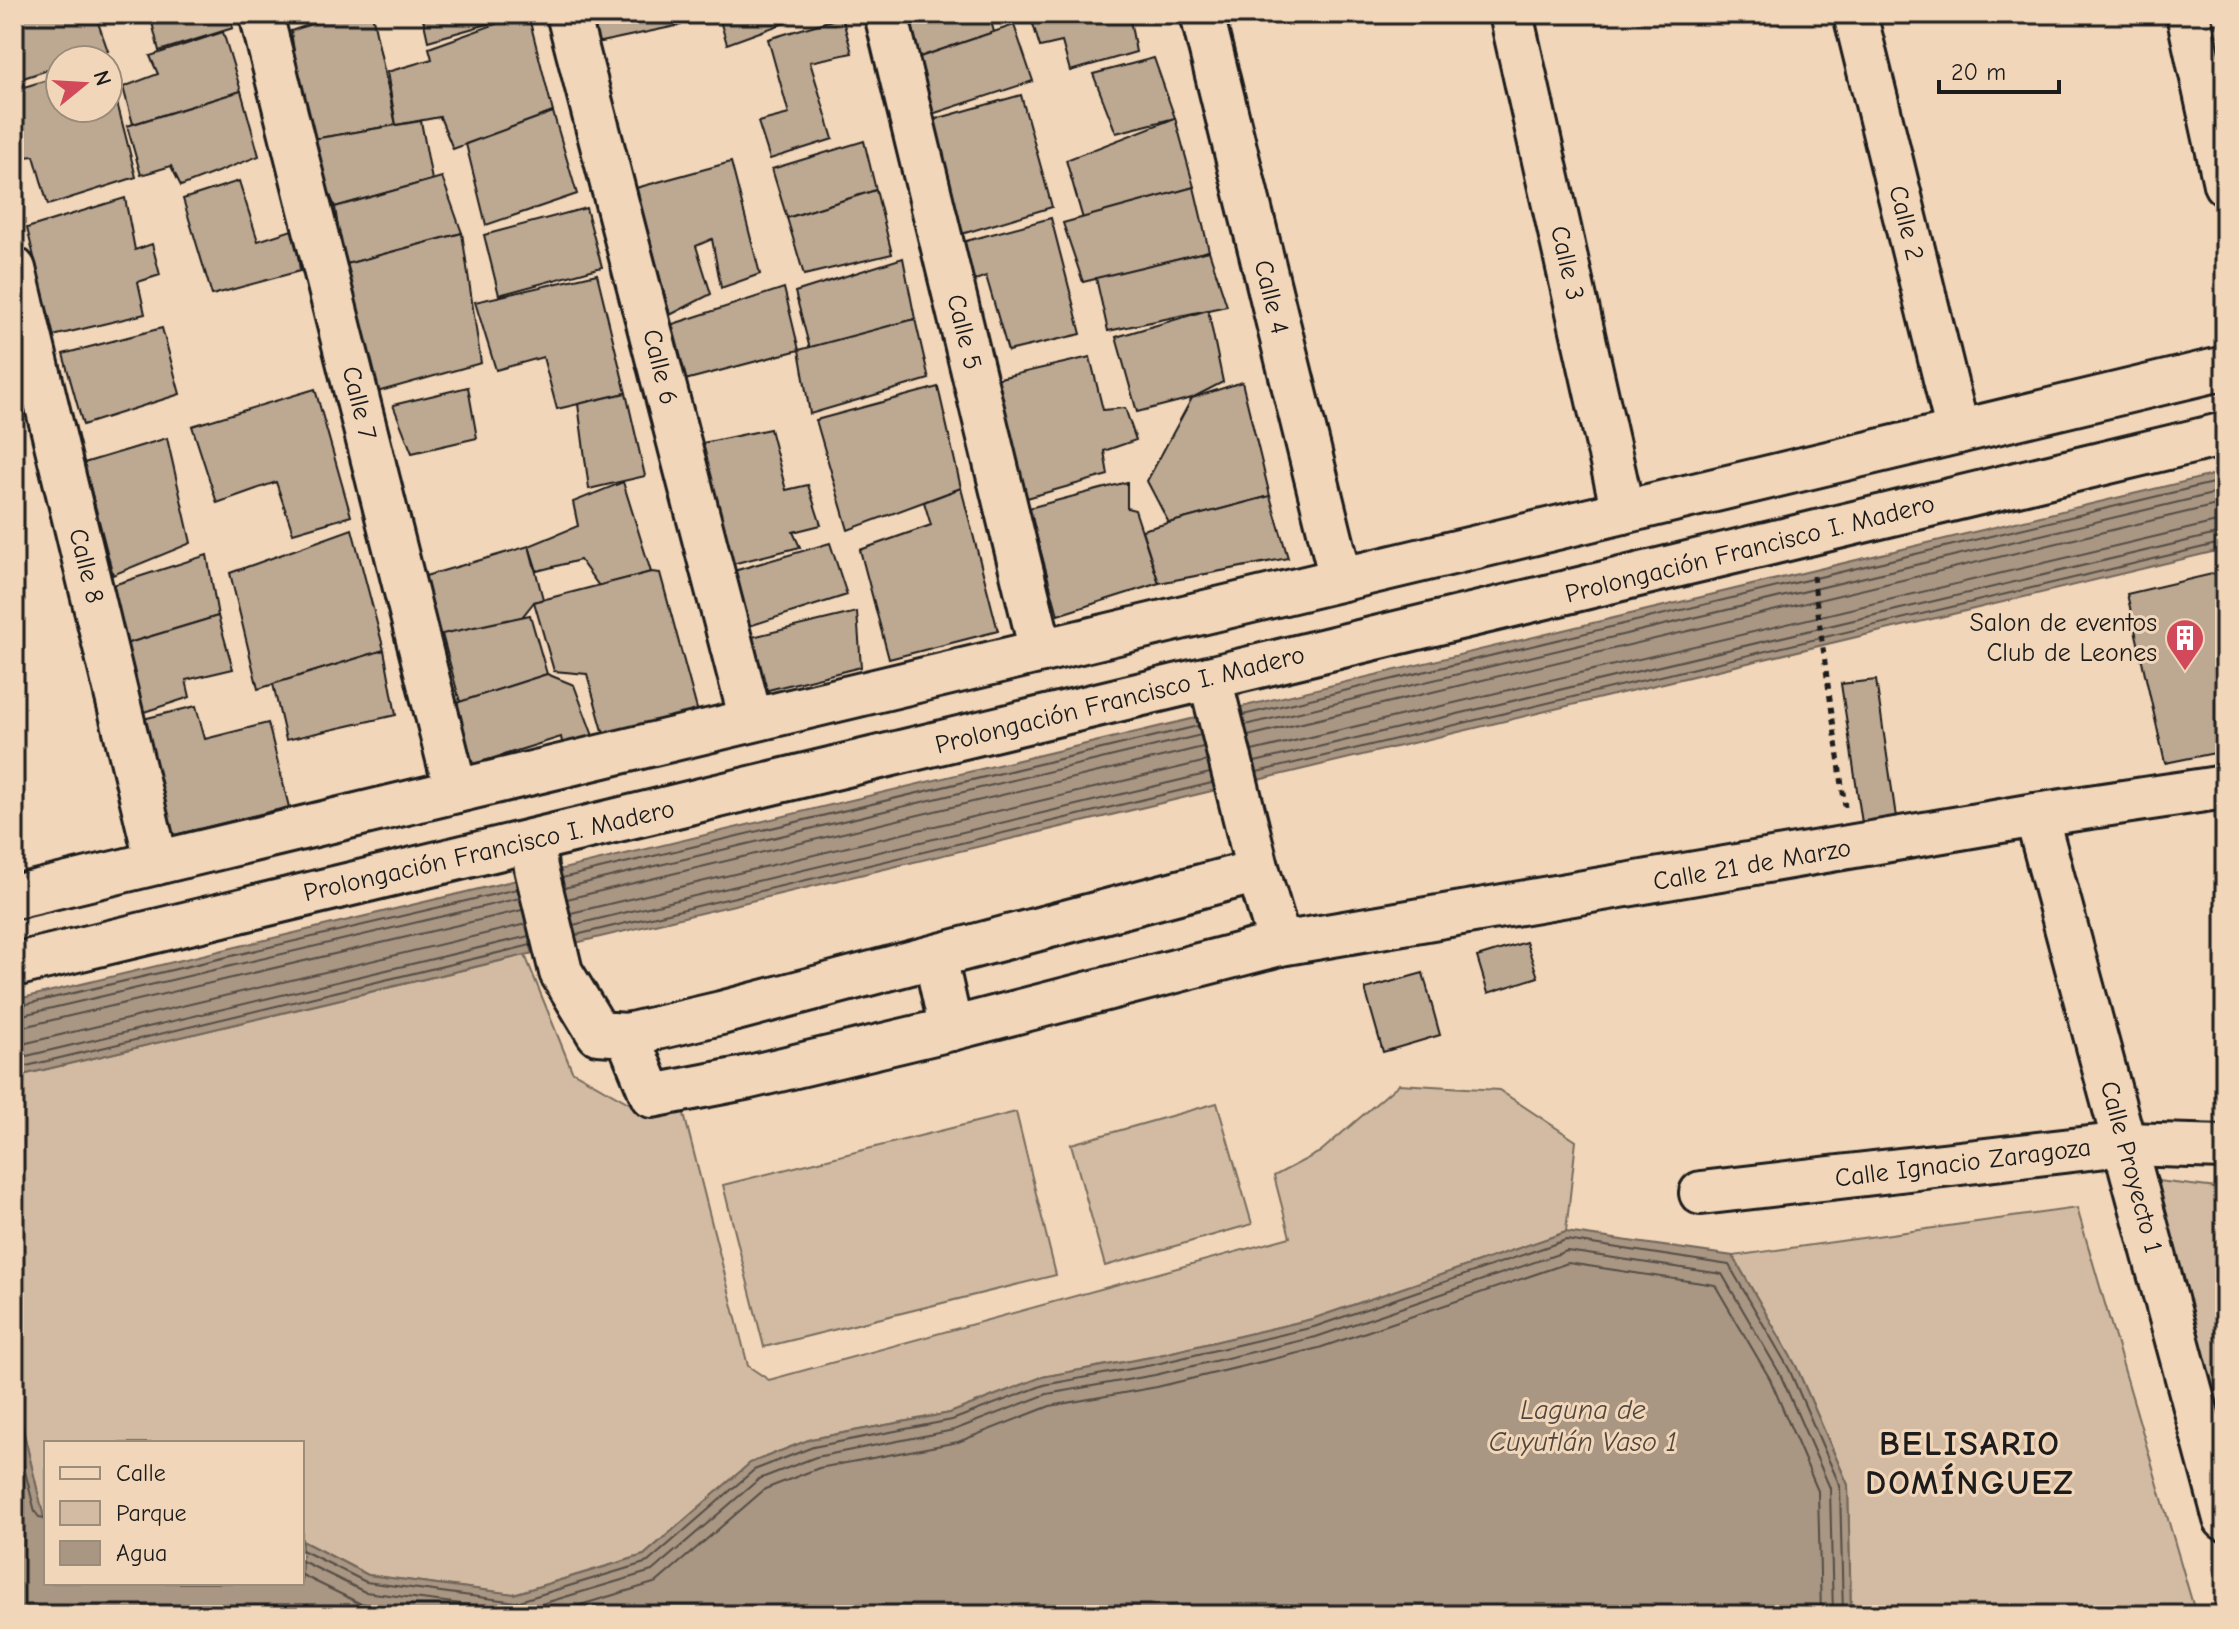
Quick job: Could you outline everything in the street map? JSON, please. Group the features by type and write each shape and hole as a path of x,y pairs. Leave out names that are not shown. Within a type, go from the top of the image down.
{"street":[{"name":"Calle 7","path":"261,14 456,791"},
{"name":"Calle 6","path":"568,14 751,720"},
{"name":"Calle 5","path":"886,14 1041,651"},
{"name":"Calle 4","path":"1202,14 1341,579"},
{"name":"Calle 3","path":"1511,14 1623,512"},
{"name":"Calle 2","path":"1855,14 1958,432"},
{"path":"2188,14 2225,184"},
{"name":"Calle 8","path":"14,269 157,863"},
{"path":"14,897 2225,368"},
{"name":"Prolongación Francisco I. Madero","path":"14,965 303,896 534,854 905,752 1213,690 1459,618 2225,434"},
{"path":"1453,552 1459,618"},
{"path":"893,686 905,752"},
{"path":"1213,690 1258,871 1280,944"},
{"name":"Calle 21 de Marzo","path":"627,1035 652,1096 745,1078 951,1029 1280,944 2036,815 2225,787"},
{"name":"Calle Proyecto 1","path":"2036,815 2225,1519"},
{"path":"289,831 303,896"},
{"path":"534,854 561,972 598,1033 627,1035 1258,871"},
{"path":"935,957 951,1029"},
{"name":"Calle Ignacio Zaragoza","path":"1701,1193 2124,1144 2225,1147"}],"path":[{"path":"1813,574 1851,848"}],"green space":[{"path":"2209,22 2225,27 2225,100"},
{"path":"525,955 572,1071 652,1116 683,1110 748,1366 769,1380 1290,1237 1274,1176 1320,1152 1399,1084 1499,1090 1576,1141 1566,1232 1312,1319 1151,1357 1042,1377 950,1413 811,1439 750,1463 644,1555 513,1594 368,1575 304,1542 304,1441 44,1441 44,1518 14,1392 14,1077"},
{"path":"1217,1103 1252,1224 1105,1266 1071,1144"},
{"path":"1016,1112 1056,1275 764,1347 723,1185"},
{"path":"2149,1180 2225,1189 2225,1492"},
{"path":"2077,1208 2196,1615 1851,1615 1848,1485 1796,1366 1733,1256"}],"water":[{"path":"2225,472 2225,549 14,1077 14,1000"},
{"name":"Laguna de Cuyutlán Vaso 1","path":"1566,1232 1733,1256 1796,1366 1848,1485 1851,1615 14,1615 14,1392 44,1518 44,1585 304,1585 304,1542 368,1575 514,1594 644,1555 750,1463 811,1439 950,1413 1042,1377 1151,1357 1312,1319"}],"building":[{"path":"14,14 95,14 106,44 44,44 44,71 14,81"},
{"path":"150,14 229,14 233,28 159,51"},
{"path":"278,14 314,14 280,25"},
{"path":"340,14 372,14 396,125 307,140 291,31"},
{"path":"422,14 523,14 428,41"},
{"path":"528,14 553,112 453,149 440,117 396,125 387,72 432,59 429,48"},
{"path":"580,14 678,14 681,25 596,43"},
{"path":"718,14 809,14 727,44"},
{"path":"901,14 989,14 994,32 911,60"},
{"path":"1030,14 1129,14 1136,52 1070,71 1062,42 1040,47"},
{"path":"842,17 852,53 810,62 833,139 770,159 758,122 789,114 768,39"},
{"path":"1014,25 1033,81 929,115 911,60"},
{"path":"223,32 241,91 133,124 124,87 158,74 150,56"},
{"path":"1154,58 1175,118 1116,133 1093,74"},
{"path":"44,81 44,124 123,124 136,177 48,205 34,156 14,158 14,90"},
{"path":"241,91 259,156 181,186 171,166 141,175 127,126"},
{"path":"1021,95 1052,207 955,236 925,122"},
{"path":"553,112 577,194 486,225 466,144"},
{"path":"1175,118 1194,187 1083,219 1066,160"},
{"path":"421,121 432,180 335,207 307,140"},
{"path":"864,141 876,190 787,218 772,169"},
{"path":"731,162 760,274 721,288 712,239 696,246 711,294 670,315 636,188"},
{"path":"442,177 462,233 343,265 335,207"},
{"path":"239,181 258,241 295,229 300,271 212,295 183,199"},
{"path":"1194,187 1209,251 1083,282 1063,223"},
{"path":"876,190 892,254 804,275 787,218"},
{"path":"125,198 135,250 152,244 160,275 138,282 145,314 53,336 27,228"},
{"path":"586,208 602,267 499,295 484,235"},
{"path":"1051,218 1081,334 1008,351 986,276 962,285 955,244"},
{"path":"462,233 481,363 377,392 343,265"},
{"path":"1209,251 1227,306 1108,331 1096,278"},
{"path":"903,258 915,319 810,349 795,292"},
{"path":"597,274 626,393 557,409 543,357 496,370 475,302"},
{"path":"784,288 799,350 685,380 667,326"},
{"path":"1208,310 1223,382 1192,398 1137,412 1116,337"},
{"path":"915,319 929,379 810,414 799,350"},
{"path":"162,328 180,394 83,425 63,354"},
{"path":"1090,357 1103,410 1125,408 1136,440 1104,451 1108,475 1027,498 991,380"},
{"path":"1242,382 1270,496 1169,523 1147,481 1192,398"},
{"path":"468,387 477,438 412,453 393,405"},
{"path":"938,387 961,488 848,530 816,420"},
{"path":"315,389 351,516 293,533 276,482 217,503 192,426"},
{"path":"626,393 645,476 589,489 578,404"},
{"path":"770,429 786,490 808,485 821,525 793,532 800,547 728,565 698,444"},
{"path":"167,438 191,543 113,575 84,463"},
{"path":"623,482 651,572 599,586 580,560 537,571 529,546 578,526 573,502"},
{"path":"1127,482 1127,508 1135,510 1159,583 1058,615 1029,508"},
{"path":"961,488 998,631 889,659 860,550 931,525 924,502"},
{"path":"1270,496 1288,558 1159,583 1142,530"},
{"path":"352,529 384,650 258,689 230,573"},
{"path":"830,543 847,595 746,627 727,573"},
{"path":"529,546 543,599 534,602 522,617 437,637 422,577"},
{"path":"207,555 218,616 119,646 110,586"},
{"name":"Salon de eventos Club de Leones","path":"2225,571 2225,751 2165,763 2127,594"},
{"path":"651,572 660,573 698,713 605,738 587,674 554,671 534,602"},
{"path":"857,612 861,667 764,691 748,638"},
{"path":"530,615 547,674 460,702 442,634"},
{"path":"218,616 233,669 186,680 190,697 138,714 122,645"},
{"path":"384,650 396,715 286,740 273,684"},
{"path":"547,674 574,685 596,744 564,752 561,737 465,767 450,705"},
{"path":"1876,680 1896,817 1862,823 1841,684"},
{"path":"196,706 205,739 268,723 289,807 170,836 143,719"},
{"path":"1526,942 1538,977 1488,993 1477,957"},
{"path":"1423,973 1440,1035 1383,1052 1365,989"}],"place":[{"name":"Salon de eventos Club de Leones","path":"2185,672"}],"district":[{"name":"BELISARIO DOMÍNGUEZ","path":"1970,1464"}]}
